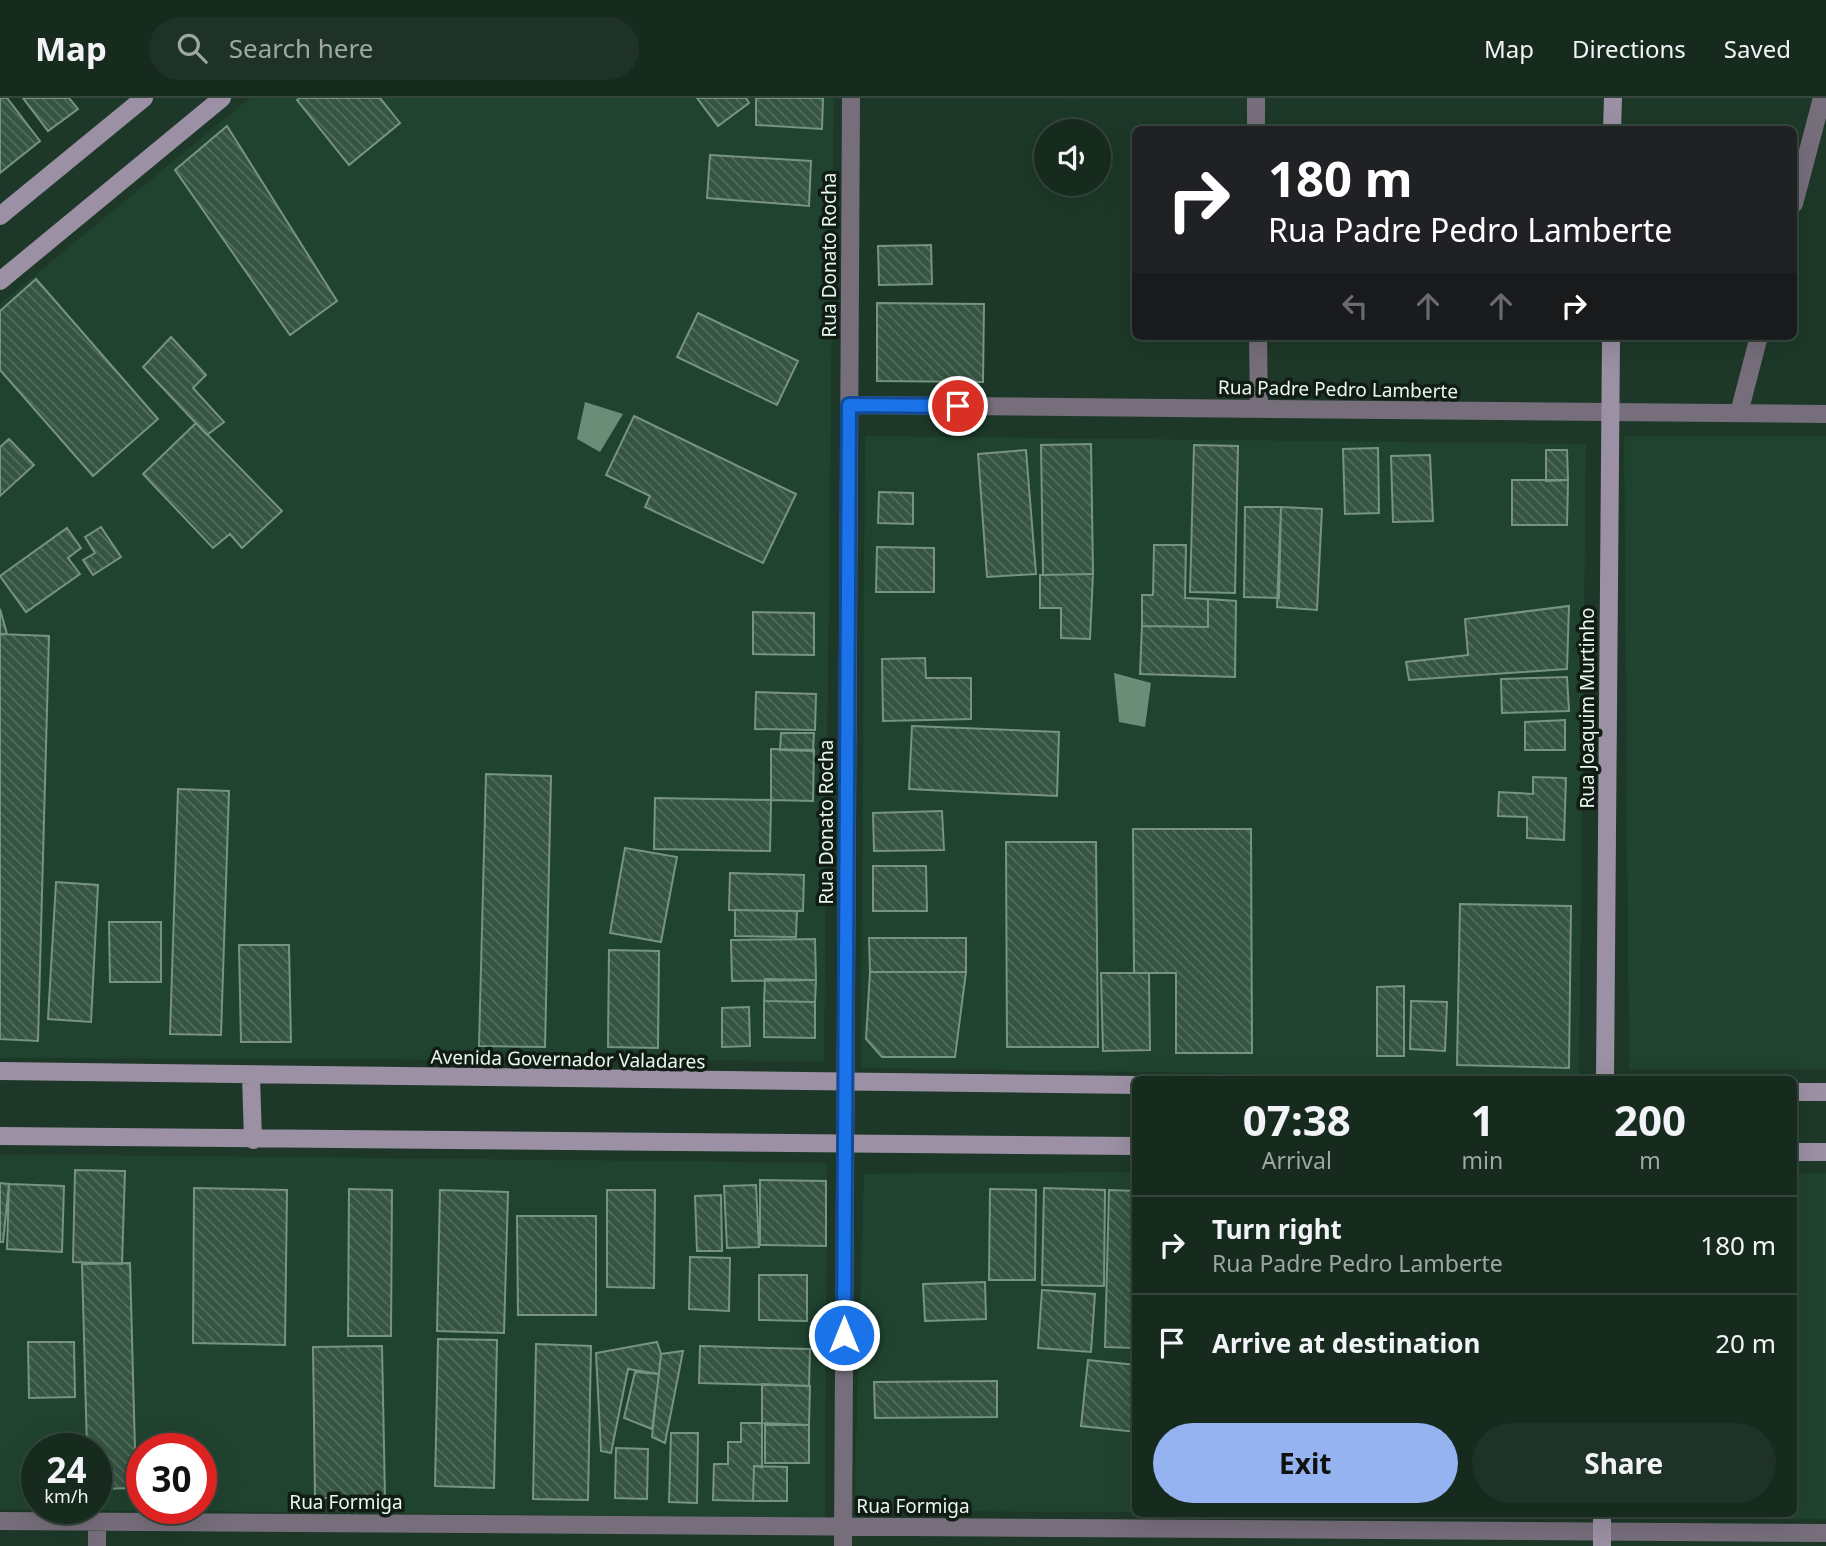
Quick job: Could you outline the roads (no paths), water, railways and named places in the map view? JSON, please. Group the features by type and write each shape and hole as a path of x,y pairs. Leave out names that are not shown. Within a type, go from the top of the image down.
{"street":[{"path":"0,216 144,98"},
{"path":"0,281 222,98"},
{"name":"Rua Donato Rocha","path":"843,1546 851,98"},
{"path":"1256,98 1256,126"},
{"path":"1612,126 1613,98"},
{"path":"1797,193 1822,98"},
{"path":"1258,340 1259,409"},
{"name":"Rua Joaquim Murtinho","path":"1605,1076 1611,340"},
{"path":"1739,413 1758,340"},
{"name":"Rua Padre Pedro Lamberte","path":"849,405 1826,414"},
{"name":"Avenida Governador Valadares","path":"0,1071 1132,1085"},
{"path":"251,1076 253,1140"},
{"path":"1797,1092 1826,1092"},
{"path":"0,1136 1132,1146"},
{"path":"1797,1152 1826,1152"},
{"name":"Rua Formiga","path":"0,1521 21,1521"},
{"name":"Rua Formiga","path":"112,1522 1826,1533"},
{"path":"97,1524 97,1546"}]}
